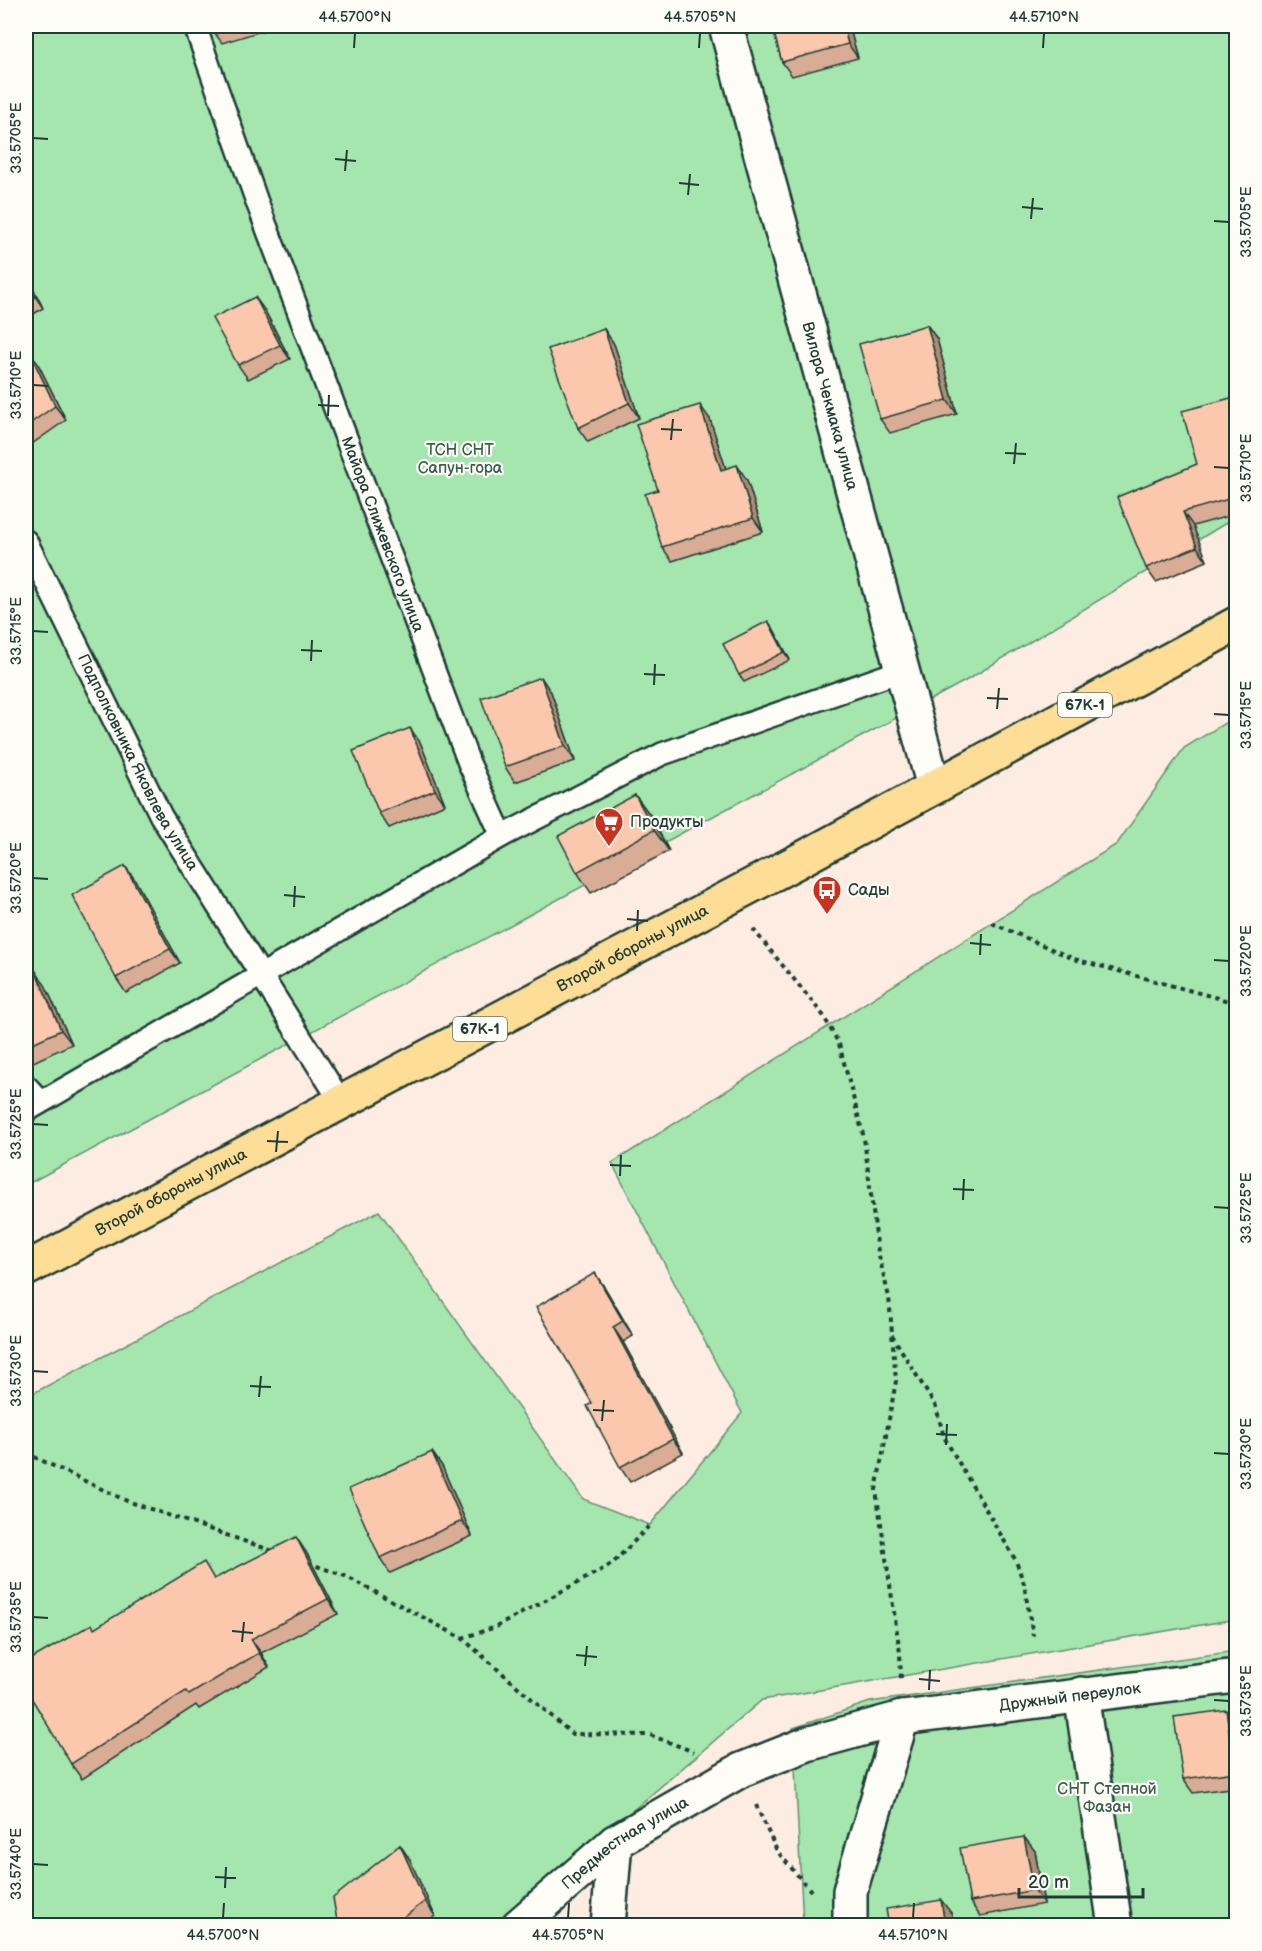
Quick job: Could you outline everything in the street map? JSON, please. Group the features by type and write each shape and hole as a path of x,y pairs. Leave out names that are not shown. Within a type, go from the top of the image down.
{"main road":[{"name":"Второй обороны улица","path":"26,1269 934,788 1236,624"}],"street":[{"name":"Вилора Чекмака улица","path":"726,26 934,788"},
{"name":"Дружный переулок","path":"741,1770 807,1744 903,1718 1236,1676"},
{"path":"1081,1694 1115,1926"},
{"path":"850,1926 850,1891 903,1718"},
{"name":"Предместная улица","path":"518,1926 615,1842 741,1770"},
{"path":"608,1926 615,1842"}],"lane":[{"name":"Майора Слижевского улица","path":"195,26 257,202 457,730 502,836"},
{"name":"Подполковника Яковлева улица","path":"26,541 161,816 341,1102"},
{"path":"26,1086 33,1106 502,836 662,754 903,670"}],"path":[{"path":"729,897 823,1015 838,1044 864,1137 879,1252 889,1297 896,1381 876,1490 900,1653 903,1718"},
{"path":"992,923 1074,959 1236,1003"},
{"path":"892,1334 936,1407 944,1437 1016,1561 1024,1584 1033,1636"},
{"path":"26,1453 127,1501 280,1553"},
{"path":"462,1638 496,1627 612,1564 650,1525"},
{"path":"302,1561 345,1576 462,1638 572,1734 650,1736 741,1770 777,1851 812,1893"}],"green space":[{"name":"ТСН СНТ Сапун-гора","path":"26,26 1236,26 1236,517 967,680 26,1185"},
{"path":"1236,716 1236,1619 762,1700 499,1925 26,1926 26,1397 379,1211 583,1499 650,1525 742,1413 612,1163 1117,844 1184,748"},
{"name":"СНТ Степной Фазан","path":"1236,1651 1236,1925 803,1925 793,1728 870,1702"}],"building":[{"path":"772,26 843,26 848,44 782,62"},
{"path":"26,279 33,293 26,298"},
{"path":"255,297 280,345 238,365 212,318"},
{"path":"927,325 947,400 880,419 859,344"},
{"path":"604,329 629,403 578,428 548,349"},
{"path":"28,349 55,406 26,426 26,350"},
{"path":"1231,398 1236,416 1236,497 1183,512 1197,547 1146,568 1117,497 1197,464 1182,411"},
{"path":"700,405 721,470 737,465 753,518 662,547 645,494 658,490 636,424"},
{"path":"768,621 784,652 739,675 723,644"},
{"path":"541,677 565,746 505,767 481,698"},
{"path":"410,728 435,790 379,813 353,751"},
{"path":"635,795 654,830 577,872 558,836"},
{"path":"125,866 170,949 116,978 72,895"},
{"path":"35,970 61,1030 26,1046 26,974"},
{"path":"595,1273 623,1321 613,1327 673,1439 620,1467 587,1406 592,1403 536,1307"},
{"path":"432,1452 462,1521 380,1558 349,1489"},
{"path":"296,1537 328,1599 251,1639 259,1653 189,1695 186,1691 71,1764 26,1689 26,1662 92,1624 94,1629 204,1562 214,1579"},
{"path":"1226,1710 1235,1772 1183,1779 1174,1717"},
{"path":"1024,1837 1034,1890 970,1902 960,1848"},
{"path":"400,1845 425,1901 393,1926 338,1926 333,1898"},
{"path":"941,1900 945,1926 889,1926 886,1909"}],"place":[{"name":"Продукты","path":"609,848"},
{"name":"Сады","path":"827,916"}]}
